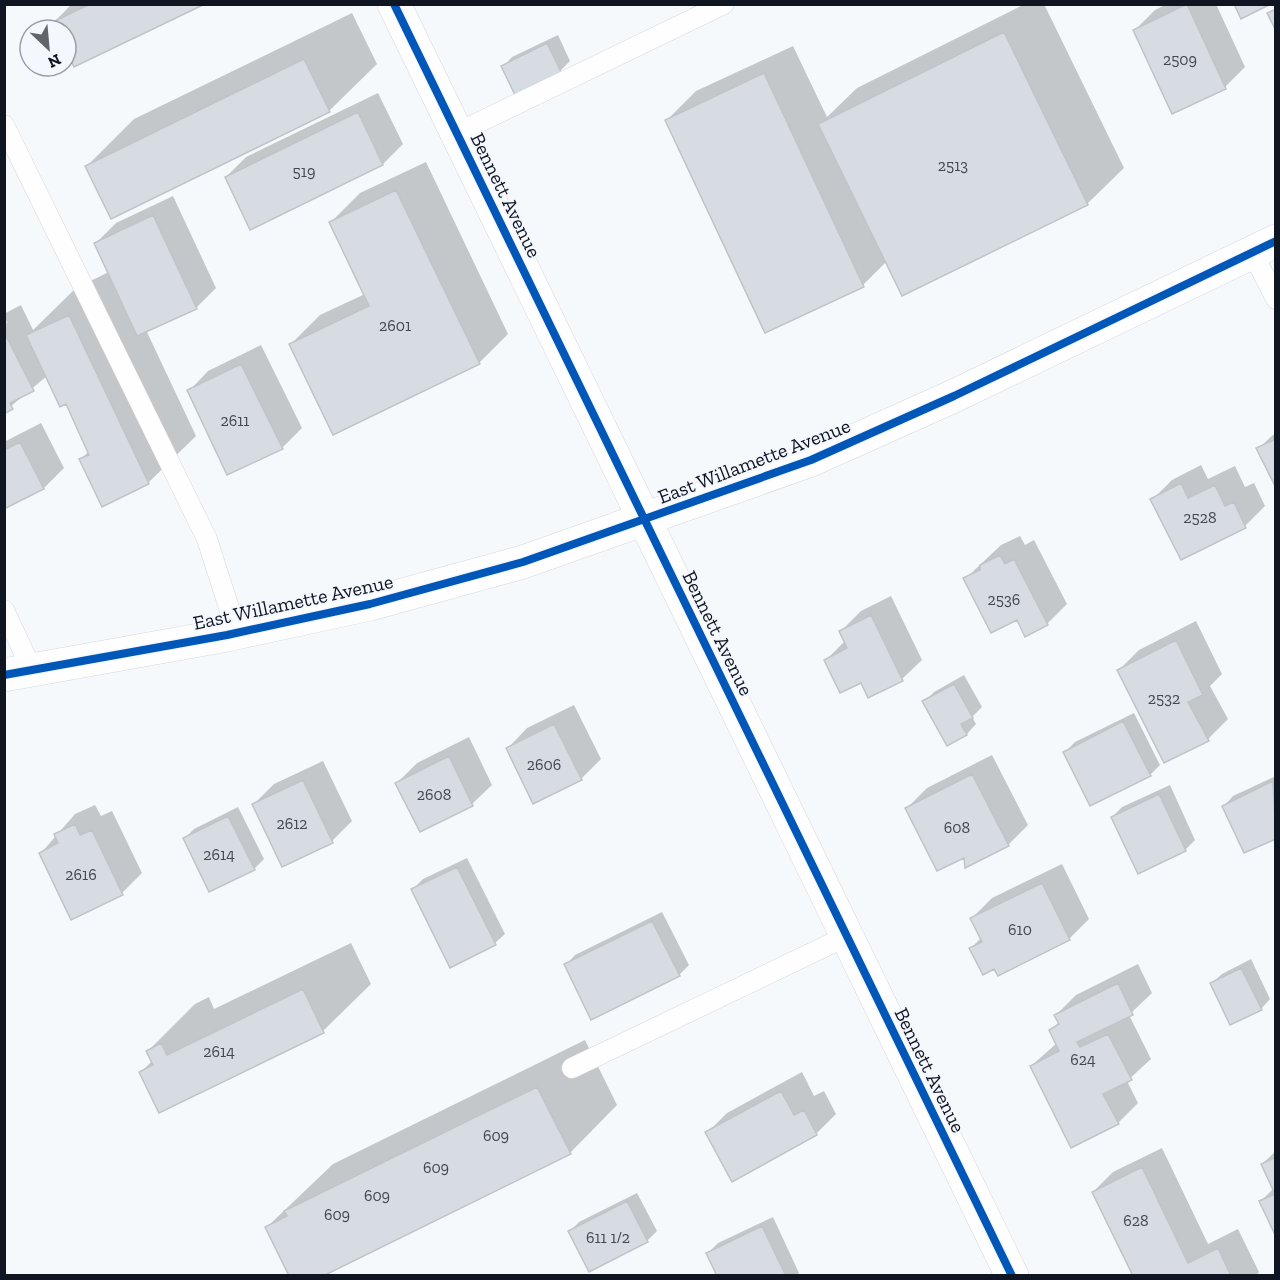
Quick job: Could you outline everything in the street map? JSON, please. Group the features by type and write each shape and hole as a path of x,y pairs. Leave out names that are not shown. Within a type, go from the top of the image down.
{"street":[{"name":"Bennett Avenue","path":"394,4 1012,1275"},
{"name":"East Willamette Avenue","path":"18,672 237,633 370,604 523,562 811,460 954,396 1264,247"}],"lane":[{"path":"457,133 724,4"},
{"path":"4,125 207,539 237,633"},
{"path":"1264,247 1275,298"},
{"path":"4,610 18,672"},
{"path":"572,1068 847,936"}],"building":[{"path":"90,4 205,4 78,65 78,18 61,18"},
{"path":"1187,4 1226,89 1172,114 1133,30"},
{"path":"1234,4 1269,4 1269,5 1241,19"},
{"path":"1276,9 1276,31 1267,13"},
{"path":"1004,32 1088,205 902,296 818,124"},
{"path":"547,43 561,72 515,95 501,66"},
{"path":"304,59 330,112 111,219 85,166"},
{"path":"764,73 864,287 765,333 665,120"},
{"path":"358,112 383,165 250,230 225,177"},
{"path":"396,190 480,364 333,435 289,344 369,306 329,222"},
{"path":"153,215 197,309 137,336 94,243"},
{"path":"69,315 149,484 102,507 79,459 89,455 66,404 60,407 26,335"},
{"path":"4,332 34,391 10,403 13,409 4,414"},
{"path":"241,364 283,449 227,475 187,390"},
{"path":"1276,439 1276,488 1256,448"},
{"path":"20,442 44,489 4,509 4,450"},
{"path":"1181,483 1188,498 1215,485 1225,506 1234,502 1246,528 1181,560 1150,499"},
{"path":"1000,555 1005,564 1014,559 1048,625 1025,637 1017,620 991,633 963,578 980,570 980,565"},
{"path":"871,615 903,681 868,698 861,683 840,693 824,660 847,648 839,631"},
{"path":"1176,640 1203,695 1188,702 1209,741 1164,763 1117,670"},
{"path":"954,684 973,718 961,724 967,735 947,746 922,701"},
{"path":"1123,721 1151,776 1090,806 1063,752"},
{"path":"554,724 582,780 533,804 506,748"},
{"path":"449,756 473,806 420,832 395,783"},
{"path":"972,774 1009,846 965,868 964,858 937,871 905,808"},
{"path":"303,780 333,843 282,867 252,804"},
{"path":"1273,781 1276,839 1244,853 1222,806"},
{"path":"1159,794 1186,851 1138,874 1111,817"},
{"path":"228,816 255,870 209,892 183,838"},
{"path":"75,824 80,835 92,830 123,895 71,920 39,853 58,843 54,834"},
{"path":"457,867 496,945 450,968 411,889"},
{"path":"1042,883 1070,940 998,976 994,969 983,975 969,948 982,942 970,918"},
{"path":"652,921 680,976 591,1020 564,964"},
{"path":"1241,968 1262,1010 1230,1025 1210,983"},
{"path":"1118,983 1133,1015 1077,1042 1080,1047 1108,1034 1132,1080 1103,1094 1119,1124 1071,1148 1030,1066 1059,1051 1049,1030 1059,1024 1054,1015"},
{"path":"303,989 324,1033 159,1113 139,1072 153,1065 146,1051 161,1043 167,1055"},
{"path":"537,1087 571,1154 323,1276 289,1276 265,1227 287,1216 284,1211"},
{"path":"781,1091 794,1115 804,1110 817,1135 732,1182 705,1132"},
{"path":"1276,1157 1276,1237 1259,1201 1275,1194 1261,1164"},
{"path":"1142,1167 1188,1263 1218,1248 1231,1276 1133,1276 1092,1192"},
{"path":"627,1201 648,1242 589,1272 568,1231"},
{"path":"762,1226 786,1276 717,1276 706,1253"}],"cycle path":[{"path":"394,4 1012,1276"},
{"path":"4,675 227,635 370,604 523,562 811,460 954,396 1276,241"}]}
